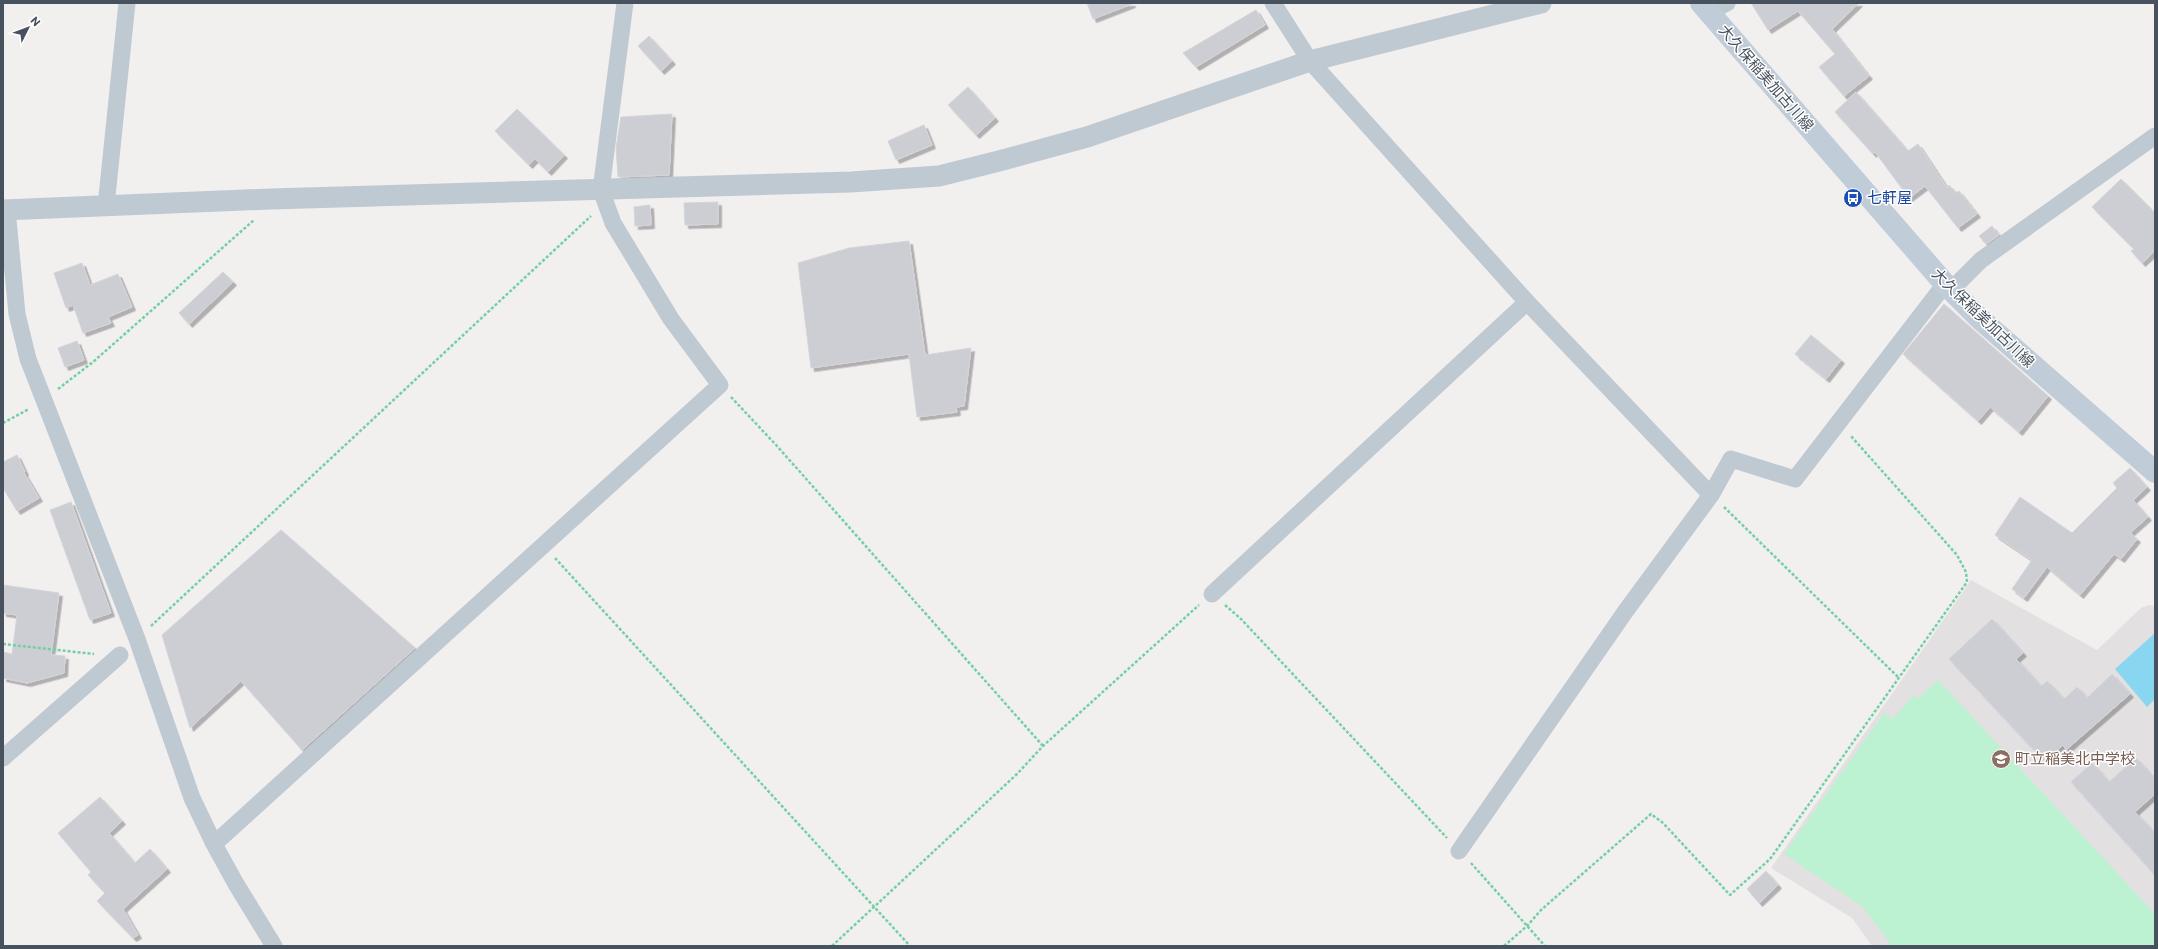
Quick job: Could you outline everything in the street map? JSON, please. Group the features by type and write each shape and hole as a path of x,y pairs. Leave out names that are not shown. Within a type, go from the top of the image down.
{"main road":[{"name":"大久保稲美加古川線","path":"1712,6 1948,287 1979,318 2155,472"}],"street":[{"path":"106,206 127,3"},
{"path":"214,844 720,385 671,319 613,223 603,196 625,3"},
{"path":"1273,3 1310,61 1527,302 1711,495"},
{"path":"274,946 236,884 214,844 192,798 137,639 28,359 17,314 5,210 271,199 603,196 939,176 1087,137 1310,61 1541,3"},
{"path":"1460,851 1625,612 1711,495 1731,459 1795,479 1948,287 1981,260 2155,136"},
{"path":"1212,594 1527,302"},
{"path":"3,758 120,655"}],"path":[{"path":"137,639 603,196"},
{"path":"3,423 45,400 93,362 259,216 271,199"},
{"path":"720,385 787,457 1042,746"},
{"path":"1504,946 1527,926 1540,910 1650,814 1663,823 1730,895 1770,859 1967,582 1966,572 1957,555 1839,422"},
{"path":"1711,495 1898,677"},
{"path":"542,545 855,885 873,908 910,946"},
{"path":"832,946 1017,774 1042,746 1212,594 1241,620 1409,800 1460,851 1545,946"},
{"path":"3,644 67,652 120,655"}],"shaded area":[{"name":"町立稲美北中学校","path":"1971,580 2097,650 2141,608 2149,605 2155,606 2155,946 1872,946 1852,918 1771,868"}],"green space":[{"name":"町立稲美北中学校","path":"1938,680 2155,914 2155,946 1892,946 1863,907 1784,854 1884,713 1893,719 1914,695 1918,699"}],"water":[{"path":"2155,633 2155,699 2147,707 2115,669"}],"building":[{"path":"1087,3 1132,3 1132,4 1093,19"},
{"path":"1751,3 1859,3 1832,29 1869,76 1844,96 1819,67 1835,54 1798,11 1768,30"},
{"path":"1256,10 1265,25 1196,67 1183,53"},
{"path":"649,36 672,61 661,71 638,46"},
{"path":"968,87 995,118 976,135 948,105"},
{"path":"1856,92 1908,151 1918,144 1947,188 1949,185 1956,193 1959,191 1977,214 1958,228 1925,186 1909,198 1875,152 1873,154 1835,112"},
{"path":"517,109 564,155 548,172 535,159 529,165 495,131"},
{"path":"672,114 669,175 618,177 616,148 621,117"},
{"path":"924,125 932,145 896,160 888,141"},
{"path":"2121,179 2155,213 2155,251 2142,263 2131,251 2134,249 2092,207"},
{"path":"718,202 718,224 685,225 684,203"},
{"path":"650,205 651,225 635,226 634,207"},
{"path":"1992,226 1999,235 1986,244 1979,236"},
{"path":"909,241 925,355 971,348 964,406 956,407 957,412 917,417 909,354 811,368 798,263 849,248"},
{"path":"82,263 90,285 118,274 132,307 108,317 111,323 83,333 73,305 66,308 54,273"},
{"path":"223,272 233,282 189,324 179,313"},
{"path":"1944,304 2048,396 2019,432 1990,407 1978,421 1903,354"},
{"path":"1811,335 1841,360 1826,379 1795,354"},
{"path":"77,341 84,360 65,367 58,348"},
{"path":"17,455 25,472 24,473 39,498 17,511 3,488 3,462"},
{"path":"2130,468 2147,487 2133,500 2148,517 2130,533 2137,539 2121,559 2114,554 2080,595 2047,567 2024,598 2012,589 2032,560 1995,535 2020,497 2072,533 2117,488 2113,483"},
{"path":"71,502 111,613 90,620 50,510"},
{"path":"281,530 415,648 302,750 241,681 190,728 162,635"},
{"path":"3,585 59,593 51,655 65,656 64,673 27,683 3,678 3,652 12,654 17,615 3,613"},
{"path":"1992,619 2023,653 2016,659 2041,686 2047,681 2064,699 2077,687 2087,698 2112,674 2130,694 2066,750 2063,745 2045,762 1949,659"},
{"name":"町立稲美北中学校","path":"2136,758 2155,779 2155,794 2135,812 2155,833 2155,875 2071,782 2092,763 2109,782"},
{"path":"100,797 122,821 109,833 135,863 150,849 167,869 123,909 138,935 133,938 97,901 105,893 88,875 91,872 58,833"},
{"path":"1766,871 1778,885 1759,903 1747,889"}],"place":[{"name":"七軒屋","path":"1853,198"},
{"name":"町立稲美北中学校","path":"2001,759"}]}
